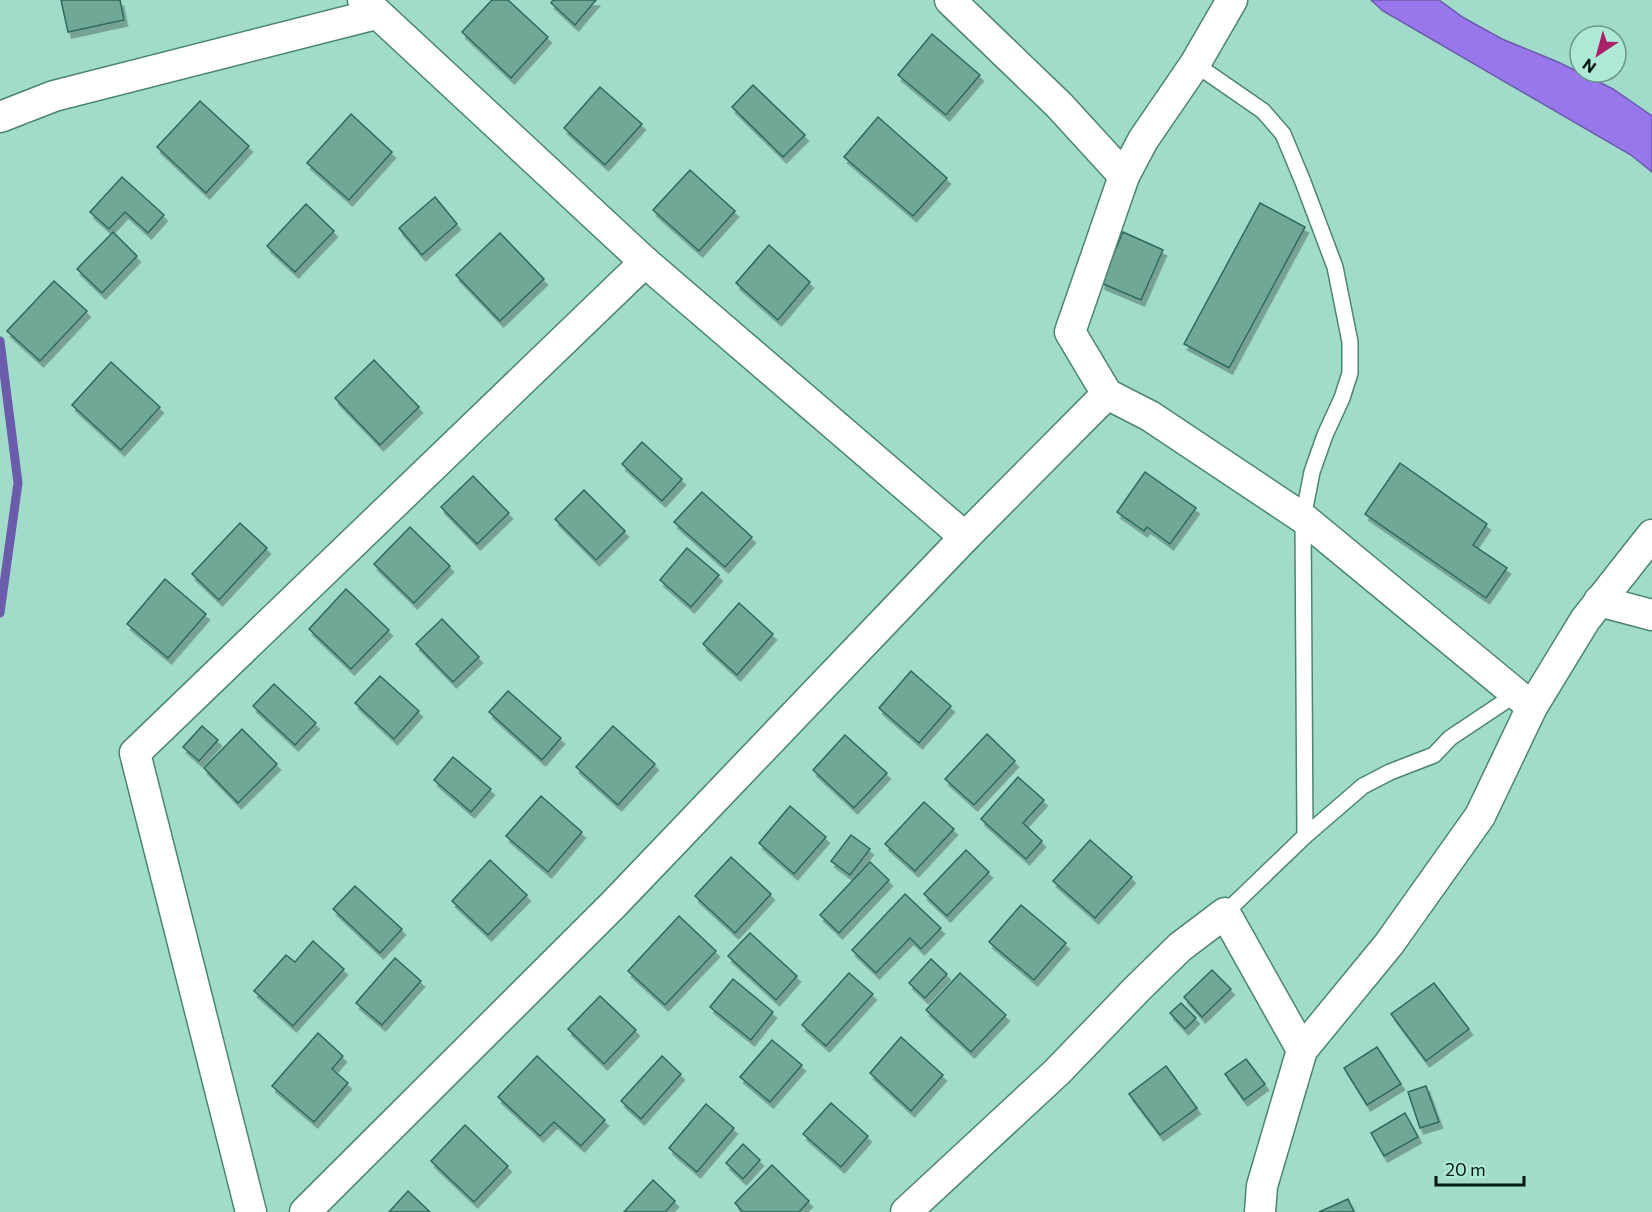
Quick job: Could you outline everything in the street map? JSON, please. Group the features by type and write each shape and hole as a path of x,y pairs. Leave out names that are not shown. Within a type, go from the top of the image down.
{"street":[{"path":"950,0 1059,105 1124,176"},
{"path":"1232,0 1195,64 1143,140 1124,176 1070,332 1107,393 1150,416 1304,518 1524,700"},
{"path":"0,117 54,96 369,7 645,262 965,537"},
{"path":"251,1212 135,753 645,262"},
{"path":"305,1212 613,905 965,537 1107,393"},
{"path":"1260,1212 1262,1186 1302,1050 1389,945 1480,816 1524,700 1652,535"},
{"path":"1599,601 1652,615"},
{"path":"906,1212 1057,1072 1180,947 1225,913 1302,1050"}],"lane":[{"path":"1195,64 1263,111 1283,134 1335,267 1350,342 1350,373 1312,472 1304,518 1305,836"},
{"path":"1225,913 1305,836 1363,786 1390,772 1434,755 1450,738 1524,700"}],"shaded area":[{"path":"1371,0 1439,0 1464,18 1502,39 1568,67 1568,84 1603,84 1613,89 1652,116 1652,172 1631,155 1383,11"}],"building":[{"path":"61,0 120,0 124,20 68,32"},
{"path":"492,0 508,0 548,37 511,78 462,32"},
{"path":"553,0 596,0 575,25 551,3"},
{"path":"932,34 980,75 946,115 898,75"},
{"path":"753,85 805,135 783,157 732,107"},
{"path":"600,87 642,124 605,165 564,128"},
{"path":"200,101 249,146 206,193 157,147"},
{"path":"351,114 392,152 349,200 307,163"},
{"path":"878,117 947,178 913,216 844,157"},
{"path":"690,170 735,211 699,251 653,210"},
{"path":"122,177 164,215 148,233 125,212 109,229 90,212"},
{"path":"435,197 457,224 422,255 399,228"},
{"path":"1260,203 1305,227 1229,368 1184,344"},
{"path":"306,204 334,231 295,272 267,246"},
{"path":"113,232 137,256 102,293 77,269"},
{"path":"1123,232 1163,250 1141,300 1101,283"},
{"path":"500,233 544,279 500,321 456,275"},
{"path":"769,245 810,282 778,320 736,283"},
{"path":"54,281 87,311 40,361 7,331"},
{"path":"374,360 419,407 380,445 335,398"},
{"path":"111,362 160,407 121,450 72,405"},
{"path":"642,442 682,479 662,501 622,464"},
{"path":"1400,463 1487,524 1473,545 1507,568 1486,598 1365,514"},
{"path":"1145,472 1196,508 1170,544 1147,527 1144,531 1117,512"},
{"path":"473,476 509,513 477,544 441,507"},
{"path":"584,490 625,531 596,560 555,519"},
{"path":"702,492 752,537 725,567 674,522"},
{"path":"240,523 267,548 219,600 192,574"},
{"path":"410,527 450,566 414,603 374,564"},
{"path":"687,548 719,575 691,607 660,580"},
{"path":"165,579 206,614 168,658 127,624"},
{"path":"346,589 389,630 351,669 309,629"},
{"path":"739,603 773,634 737,675 703,644"},
{"path":"442,619 479,657 453,682 416,644"},
{"path":"911,671 951,706 919,743 879,708"},
{"path":"380,676 419,711 394,739 355,703"},
{"path":"274,684 316,723 295,745 253,706"},
{"path":"508,691 561,738 542,760 489,712"},
{"path":"202,726 218,740 199,761 183,747"},
{"path":"613,726 655,764 618,805 576,767"},
{"path":"242,729 277,764 238,803 204,768"},
{"path":"987,734 1015,761 974,805 945,779"},
{"path":"845,735 887,773 854,808 813,770"},
{"path":"453,757 491,789 471,812 434,780"},
{"path":"1018,777 1044,800 1023,823 1042,841 1026,859 981,819"},
{"path":"541,796 582,832 548,872 506,836"},
{"path":"924,802 954,829 915,871 885,844"},
{"path":"790,806 826,837 794,874 759,843"},
{"path":"851,835 870,849 850,875 831,861"},
{"path":"1090,840 1132,877 1095,918 1053,881"},
{"path":"966,850 989,872 947,916 924,894"},
{"path":"731,857 771,894 735,933 695,896"},
{"path":"490,860 527,895 488,935 452,901"},
{"path":"870,862 889,880 839,933 820,915"},
{"path":"355,886 402,929 380,953 333,909"},
{"path":"905,894 941,928 921,949 910,938 876,973 852,950"},
{"path":"1021,905 1066,943 1034,980 989,942"},
{"path":"679,916 716,951 665,1005 628,971"},
{"path":"750,933 797,976 776,1000 728,956"},
{"path":"313,941 344,969 293,1026 254,991 286,955 295,962"},
{"path":"395,958 421,981 382,1025 356,1003"},
{"path":"931,959 947,974 925,998 909,983"},
{"path":"1212,970 1231,989 1202,1017 1184,997"},
{"path":"849,973 873,994 826,1046 802,1025"},
{"path":"960,973 1006,1015 971,1052 926,1010"},
{"path":"733,979 773,1012 751,1040 710,1007"},
{"path":"1434,983 1469,1029 1426,1061 1391,1014"},
{"path":"600,996 636,1030 604,1064 568,1029"},
{"path":"1181,1003 1196,1018 1185,1029 1170,1013"},
{"path":"318,1033 343,1056 332,1069 348,1083 314,1122 272,1086"},
{"path":"901,1037 943,1075 911,1111 870,1073"},
{"path":"772,1040 802,1065 770,1102 740,1077"},
{"path":"1377,1047 1401,1084 1367,1105 1344,1068"},
{"path":"537,1056 605,1120 581,1146 554,1122 540,1136 498,1097"},
{"path":"662,1056 681,1074 641,1119 621,1101"},
{"path":"1246,1059 1265,1084 1244,1100 1225,1074"},
{"path":"1166,1066 1197,1108 1160,1135 1129,1094"},
{"path":"1426,1086 1439,1122 1420,1128 1408,1092"},
{"path":"831,1103 868,1136 841,1167 803,1134"},
{"path":"706,1104 734,1128 697,1172 669,1148"},
{"path":"1405,1113 1418,1137 1384,1156 1371,1133"},
{"path":"465,1125 508,1166 474,1202 431,1161"},
{"path":"743,1144 760,1160 743,1179 726,1163"},
{"path":"772,1165 809,1201 799,1212 743,1212 735,1203"},
{"path":"653,1180 675,1201 665,1212 624,1212"},
{"path":"408,1191 430,1212 389,1212"},
{"path":"1348,1199 1354,1212 1319,1212"}],"waterway":[{"path":"0,341 18,483 0,613"}]}
